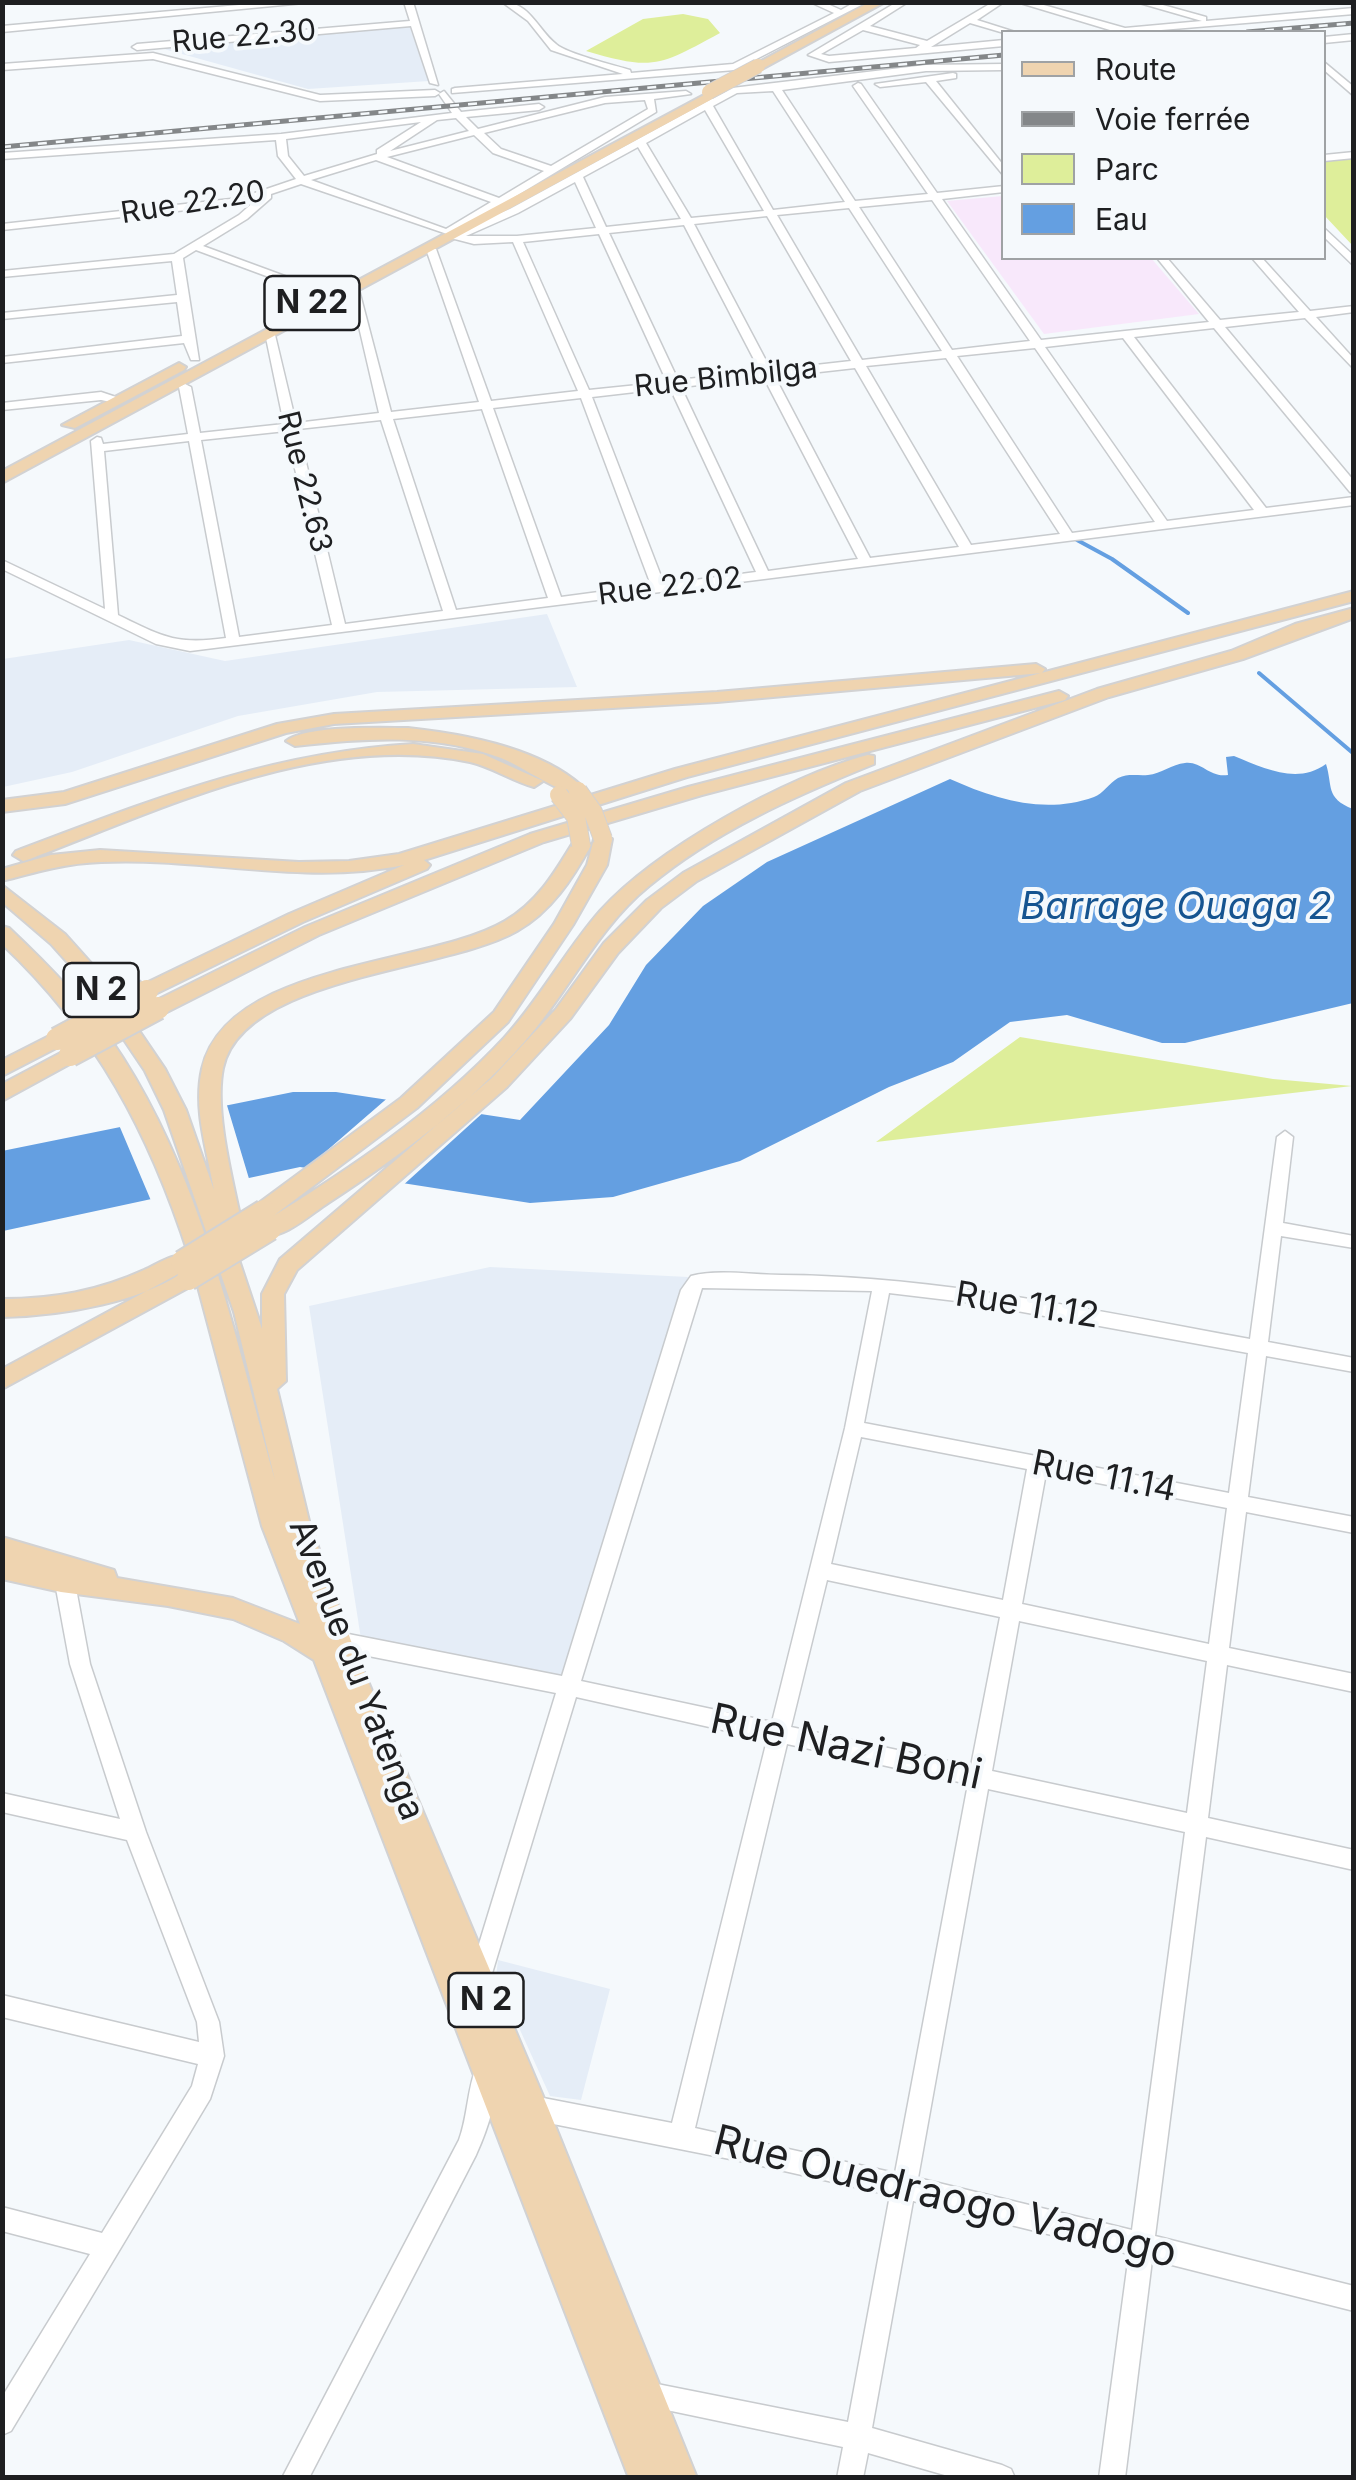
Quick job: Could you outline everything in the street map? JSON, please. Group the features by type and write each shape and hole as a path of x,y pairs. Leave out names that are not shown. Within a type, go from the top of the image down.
{"main road":[{"name":"N 22","path":"2,475 328,296 718,94 880,2"},
{"name":"N 22","path":"763,65 890,2"},
{"name":"N 22","path":"226,353 354,290 451,234"},
{"path":"2,462 195,358 226,353"},
{"path":"2,492 98,444 165,404 226,353"},
{"path":"275,1419 273,1294 288,1265 470,1110 534,1048 611,948 654,904 751,842 853,787 1104,693 1238,655 1354,596"},
{"path":"58,800 283,728 334,720 716,698 1036,669 1312,616 1354,613"},
{"path":"153,1000 537,838 695,790 969,721 1312,616"},
{"path":"8,867 70,856 128,853 292,869 347,868 399,860 676,775 1312,616"},
{"path":"2,1380 267,1220 350,1180 442,1107 512,1042 615,907 668,862 780,800 969,721"},
{"path":"2,806 58,800 296,740 350,734 465,739 502,748 542,767 569,793 576,817 592,842 597,865 564,925 501,1017 409,1103 316,1174 267,1220"},
{"path":"8,867 283,765 356,751 417,750 474,758 569,793"},
{"path":"2,1069 63,1047 296,918 520,824"},
{"path":"246,1312 209,1104 210,1080 220,1047 243,1022 291,994 355,970 455,948 512,926 539,905 592,842"},
{"name":"Avenue du Yatenga","path":"2,892 58,939 92,977 155,1069 174,1110 204,1264 274,1526 534,2108 680,2478"},
{"name":"Avenue du Yatenga","path":"2,932 83,1016 126,1081 191,1194 246,1312 330,1647 516,2149 646,2478"},
{"path":"2,1094 63,1047"},
{"path":"2,1308 52,1309 185,1270"},
{"path":"4,1566 65,1583 160,1594"},
{"path":"4,1566 160,1594 270,1620 330,1647"}],"street":[{"path":"2,29 310,2"},
{"path":"408,2 430,61 458,116 497,151 549,169"},
{"path":"506,2 532,19 554,48 641,76"},
{"path":"814,2 842,13"},
{"path":"904,2 812,53 829,59 1001,43"},
{"path":"921,48 1000,2"},
{"path":"1021,2 1122,30"},
{"path":"1140,2 1214,21"},
{"path":"445,87 517,87 735,67 856,4"},
{"path":"124,5 132,51 320,98 478,85 517,87"},
{"path":"1276,6 1306,14"},
{"path":"1135,30 1354,11"},
{"path":"968,20 1003,30"},
{"name":"Rue 22.30","path":"2,64 416,23"},
{"path":"860,26 921,48"},
{"path":"1326,40 1354,37"},
{"path":"451,234 514,210 640,142 718,94 926,68 1001,67"},
{"path":"775,87 930,80 1001,68"},
{"path":"1326,68 1354,94"},
{"path":"930,80 1001,169"},
{"path":"858,86 1163,524"},
{"path":"775,87 1068,536"},
{"path":"2,156 281,137 435,116 686,94"},
{"path":"718,94 769,212 966,549"},
{"path":"451,234 498,200 653,110 648,95"},
{"path":"375,158 605,100"},
{"path":"375,158 435,116"},
{"path":"281,137 284,156 303,180 474,241 1001,190"},
{"path":"640,142 688,220 866,562"},
{"path":"1326,144 1338,156"},
{"path":"1326,158 1354,155"},
{"path":"375,158 498,200"},
{"name":"Rue 22.20","path":"2,226 223,204 268,195 375,158"},
{"path":"577,176 764,576"},
{"path":"2,274 177,256 243,217 268,195"},
{"path":"1326,233 1354,263"},
{"path":"517,238 585,394 660,588"},
{"path":"194,246 328,296"},
{"path":"431,249 556,602"},
{"path":"177,256 188,339 195,358"},
{"path":"1164,260 1354,489"},
{"path":"1259,260 1354,366"},
{"path":"354,290 386,416 451,615"},
{"path":"2,316 182,298"},
{"name":"Rue Bimbilga","path":"98,444 195,437 1354,309"},
{"path":"1126,334 1262,512"},
{"name":"Rue 22.63","path":"268,335 339,628"},
{"path":"2,360 188,339"},
{"path":"185,387 234,641"},
{"path":"2,407 101,396 116,399"},
{"path":"98,444 112,619"},
{"name":"Rue 22.02","path":"2,564 112,619 175,645 451,615 1354,501"},
{"path":"1112,2478 1284,1136"},
{"path":"1272,1228 1354,1242"},
{"name":"Rue 11.12","path":"570,1687 690,1290 697,1281 882,1285 1028,1303 1354,1365"},
{"path":"682,2135 854,1428 882,1285"},
{"name":"Rue 11.14","path":"854,1428 1354,1525"},
{"path":"850,2478 1038,1464"},
{"path":"820,1570 1354,1683"},
{"path":"2,2422 202,2091 212,2056 208,2022 135,1832 80,1664 65,1583"},
{"name":"Rue Nazi Boni","path":"330,1647 570,1687 1354,1860"},
{"path":"479,1981 570,1687"},
{"path":"2,1802 135,1832"},
{"path":"2,2006 212,2056"},
{"path":"295,2478 468,2146 478,2121 486,2069"},
{"name":"Rue Ouedraogo Vadogo","path":"534,2108 682,2135 906,2186 1354,2299"},
{"path":"468,2146 481,2134 493,2133 516,2149"},
{"path":"2,2219 108,2246"},
{"path":"647,2395 858,2436 1002,2478"}],"shaded area":[{"path":"409,25 429,81 308,89 164,49 190,43"},
{"path":"1001,196 1001,260 1153,260 1199,314 1044,334 947,201"},
{"path":"547,614 577,687 377,692 238,716 72,772 3,787 3,659 129,640 225,661"},
{"path":"490,1267 688,1277 559,1682 361,1639 309,1306"},
{"path":"498,1960 610,1989 581,2100 550,2096 496,1977"}],"green space":[{"path":"683,14 708,19 720,33 656,62 627,61 586,51 643,19"},
{"path":"1354,159 1353,246 1326,217 1326,161"},
{"path":"1020,1037 1273,1079 1352,1086 876,1142"}],"water":[{"name":"Barrage Ouaga 2","path":"1226,757 1292,774 1326,764 1334,796 1353,809 1353,1003 1185,1043 1162,1043 1067,1015 1010,1022 953,1062 889,1087 740,1161 613,1197 530,1203 300,1167 3,1231 2,1151 293,1092 336,1092 520,1120 609,1025 646,965 703,906 767,862 950,779 1002,798 1057,805 1094,797 1122,776 1153,774 1180,764 1196,764 1228,775"}],"pier":[{"path":"391,1095 486,1110 400,1188 301,1173"},
{"path":"226,1102 250,1182 152,1203 119,1125"}],"waterway":[{"path":"1077,540 1112,559 1188,613"},
{"path":"1259,673 1354,754"}],"railway":[{"path":"1271,30 1354,23"},
{"path":"2,147 1001,55"}]}
